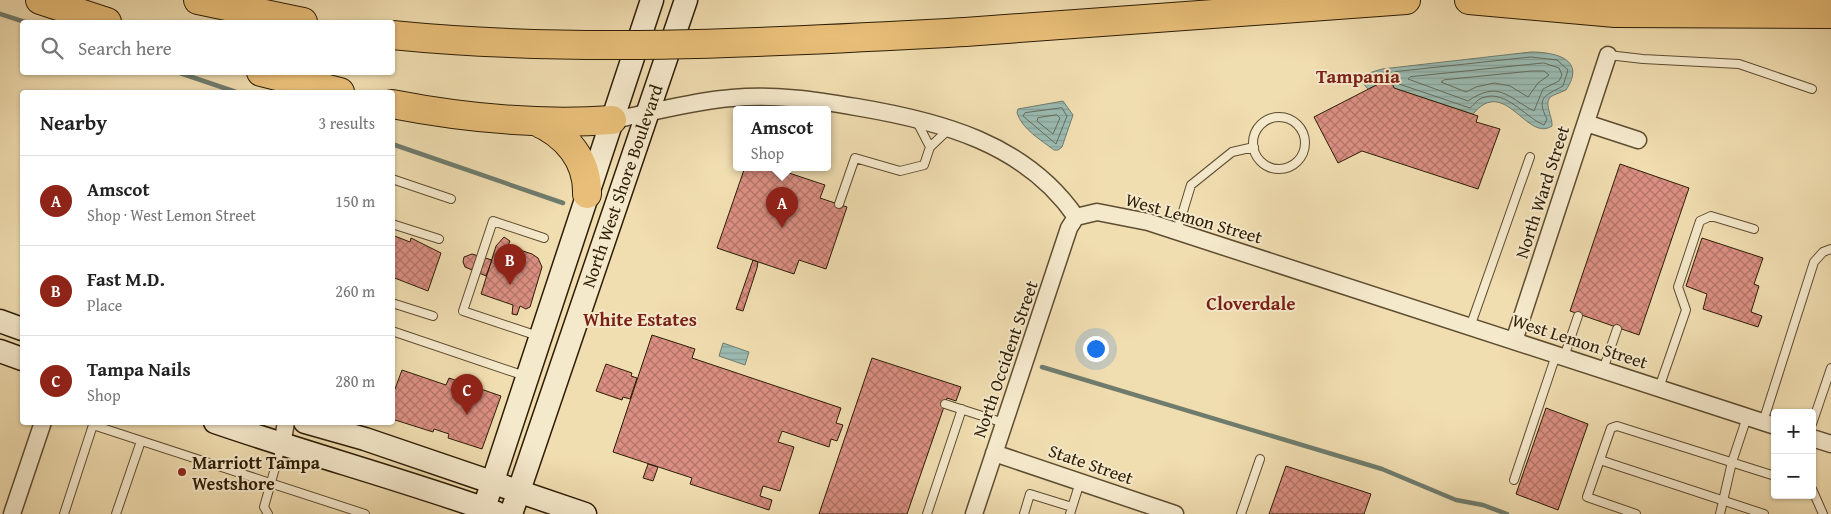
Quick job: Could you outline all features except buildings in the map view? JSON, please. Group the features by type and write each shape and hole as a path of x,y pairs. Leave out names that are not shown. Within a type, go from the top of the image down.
{"highway":[{"path":"40,0 101,20"},
{"path":"198,0 291,20"},
{"path":"395,35 501,42 628,44 731,42 965,32 1406,0"},
{"path":"1470,0 1615,13 1831,14"},
{"path":"273,75 332,90"},
{"path":"395,105 426,110 533,121 612,120"},
{"path":"533,121 555,132 576,152 586,173 587,194"}],"main road":[{"name":"North West Shore Boulevard","path":"488,512 493,482 652,0"},
{"name":"North West Shore Boulevard","path":"511,514 686,0"},
{"path":"0,321 20,328"},
{"path":"0,352 20,358"},
{"path":"224,425 282,445 368,470 488,512"},
{"path":"316,425 365,439 585,514"}],"street":[{"name":"North Ward Street","path":"1514,341 1608,55"},
{"path":"612,120 709,100 757,96 822,101 915,118 951,128 997,147 1049,185 1066,202 1076,217"},
{"path":"1586,123 1638,140"},
{"name":"West Lemon Street","path":"1076,217 1097,212 1148,222 1762,422"},
{"name":"North Occident Street","path":"974,514 1070,228 1076,217"},
{"path":"12,514 42,425"},
{"path":"282,445 285,425"},
{"path":"1816,439 1831,444"},
{"name":"State Street","path":"994,453 1080,482 1154,511 1175,514"}],"lane":[{"path":"1608,55 1643,59 1739,64 1812,89"},
{"path":"915,118 930,147"},
{"path":"1276,118 1285,118 1299,126 1305,142 1301,158 1286,168 1269,167 1262,162 1254,147 1256,131 1268,120 1276,118"},
{"path":"839,204 855,158 900,171 924,165 930,147 951,128"},
{"path":"1177,231 1191,186 1232,152 1254,147"},
{"path":"1470,326 1530,157"},
{"path":"395,180 451,199"},
{"path":"1660,388 1686,310 1678,287 1700,221 1711,216 1754,229"},
{"path":"540,337 463,311 493,221 544,238"},
{"path":"395,225 439,239"},
{"path":"1720,514 1732,462 1762,422 1814,262 1823,252 1831,249"},
{"path":"395,304 433,316"},
{"path":"1514,480 1560,356 1578,316"},
{"path":"1604,370 1617,329"},
{"path":"395,333 527,377"},
{"path":"1816,412 1831,368"},
{"path":"945,404 1004,423"},
{"path":"927,514 962,410"},
{"path":"64,514 93,425 366,514"},
{"path":"1636,514 1587,497 1611,428 1617,426 1771,475"},
{"path":"116,514 141,441"},
{"path":"268,514 264,507 282,445"},
{"path":"1241,514 1260,459"},
{"path":"1600,460 1764,514"},
{"path":"1024,514 1030,494 1071,511 1080,482"},
{"path":"1816,498 1823,514"}],"water":[{"path":"1531,52 1550,54 1565,59 1573,71 1572,79 1566,90 1550,97 1548,109 1552,126 1543,129 1534,126 1505,105 1495,102 1485,104 1473,114 1394,88 1390,79 1368,89 1360,80 1369,73 1382,69"},
{"path":"1063,101 1073,115 1062,147 1054,150 1027,129 1017,113 1018,109"},
{"path":"723,343 749,352 745,365 719,356"}],"waterway":[{"path":"0,14 20,20"},
{"path":"186,75 230,90"},
{"path":"395,145 563,203"},
{"path":"1042,367 1382,469 1456,500 1483,505 1507,514"}],"place":[{"name":"Amscot","path":"782,228"},
{"name":"Fast M.D.","path":"510,285"},
{"name":"Tampa Nails","path":"467,415"},
{"name":"Marriott Tampa Westshore","path":"182,472"}],"district":[{"name":"Tampania","path":"1358,76"},
{"name":"Cloverdale","path":"1251,303"},
{"name":"White Estates","path":"640,319"}]}
